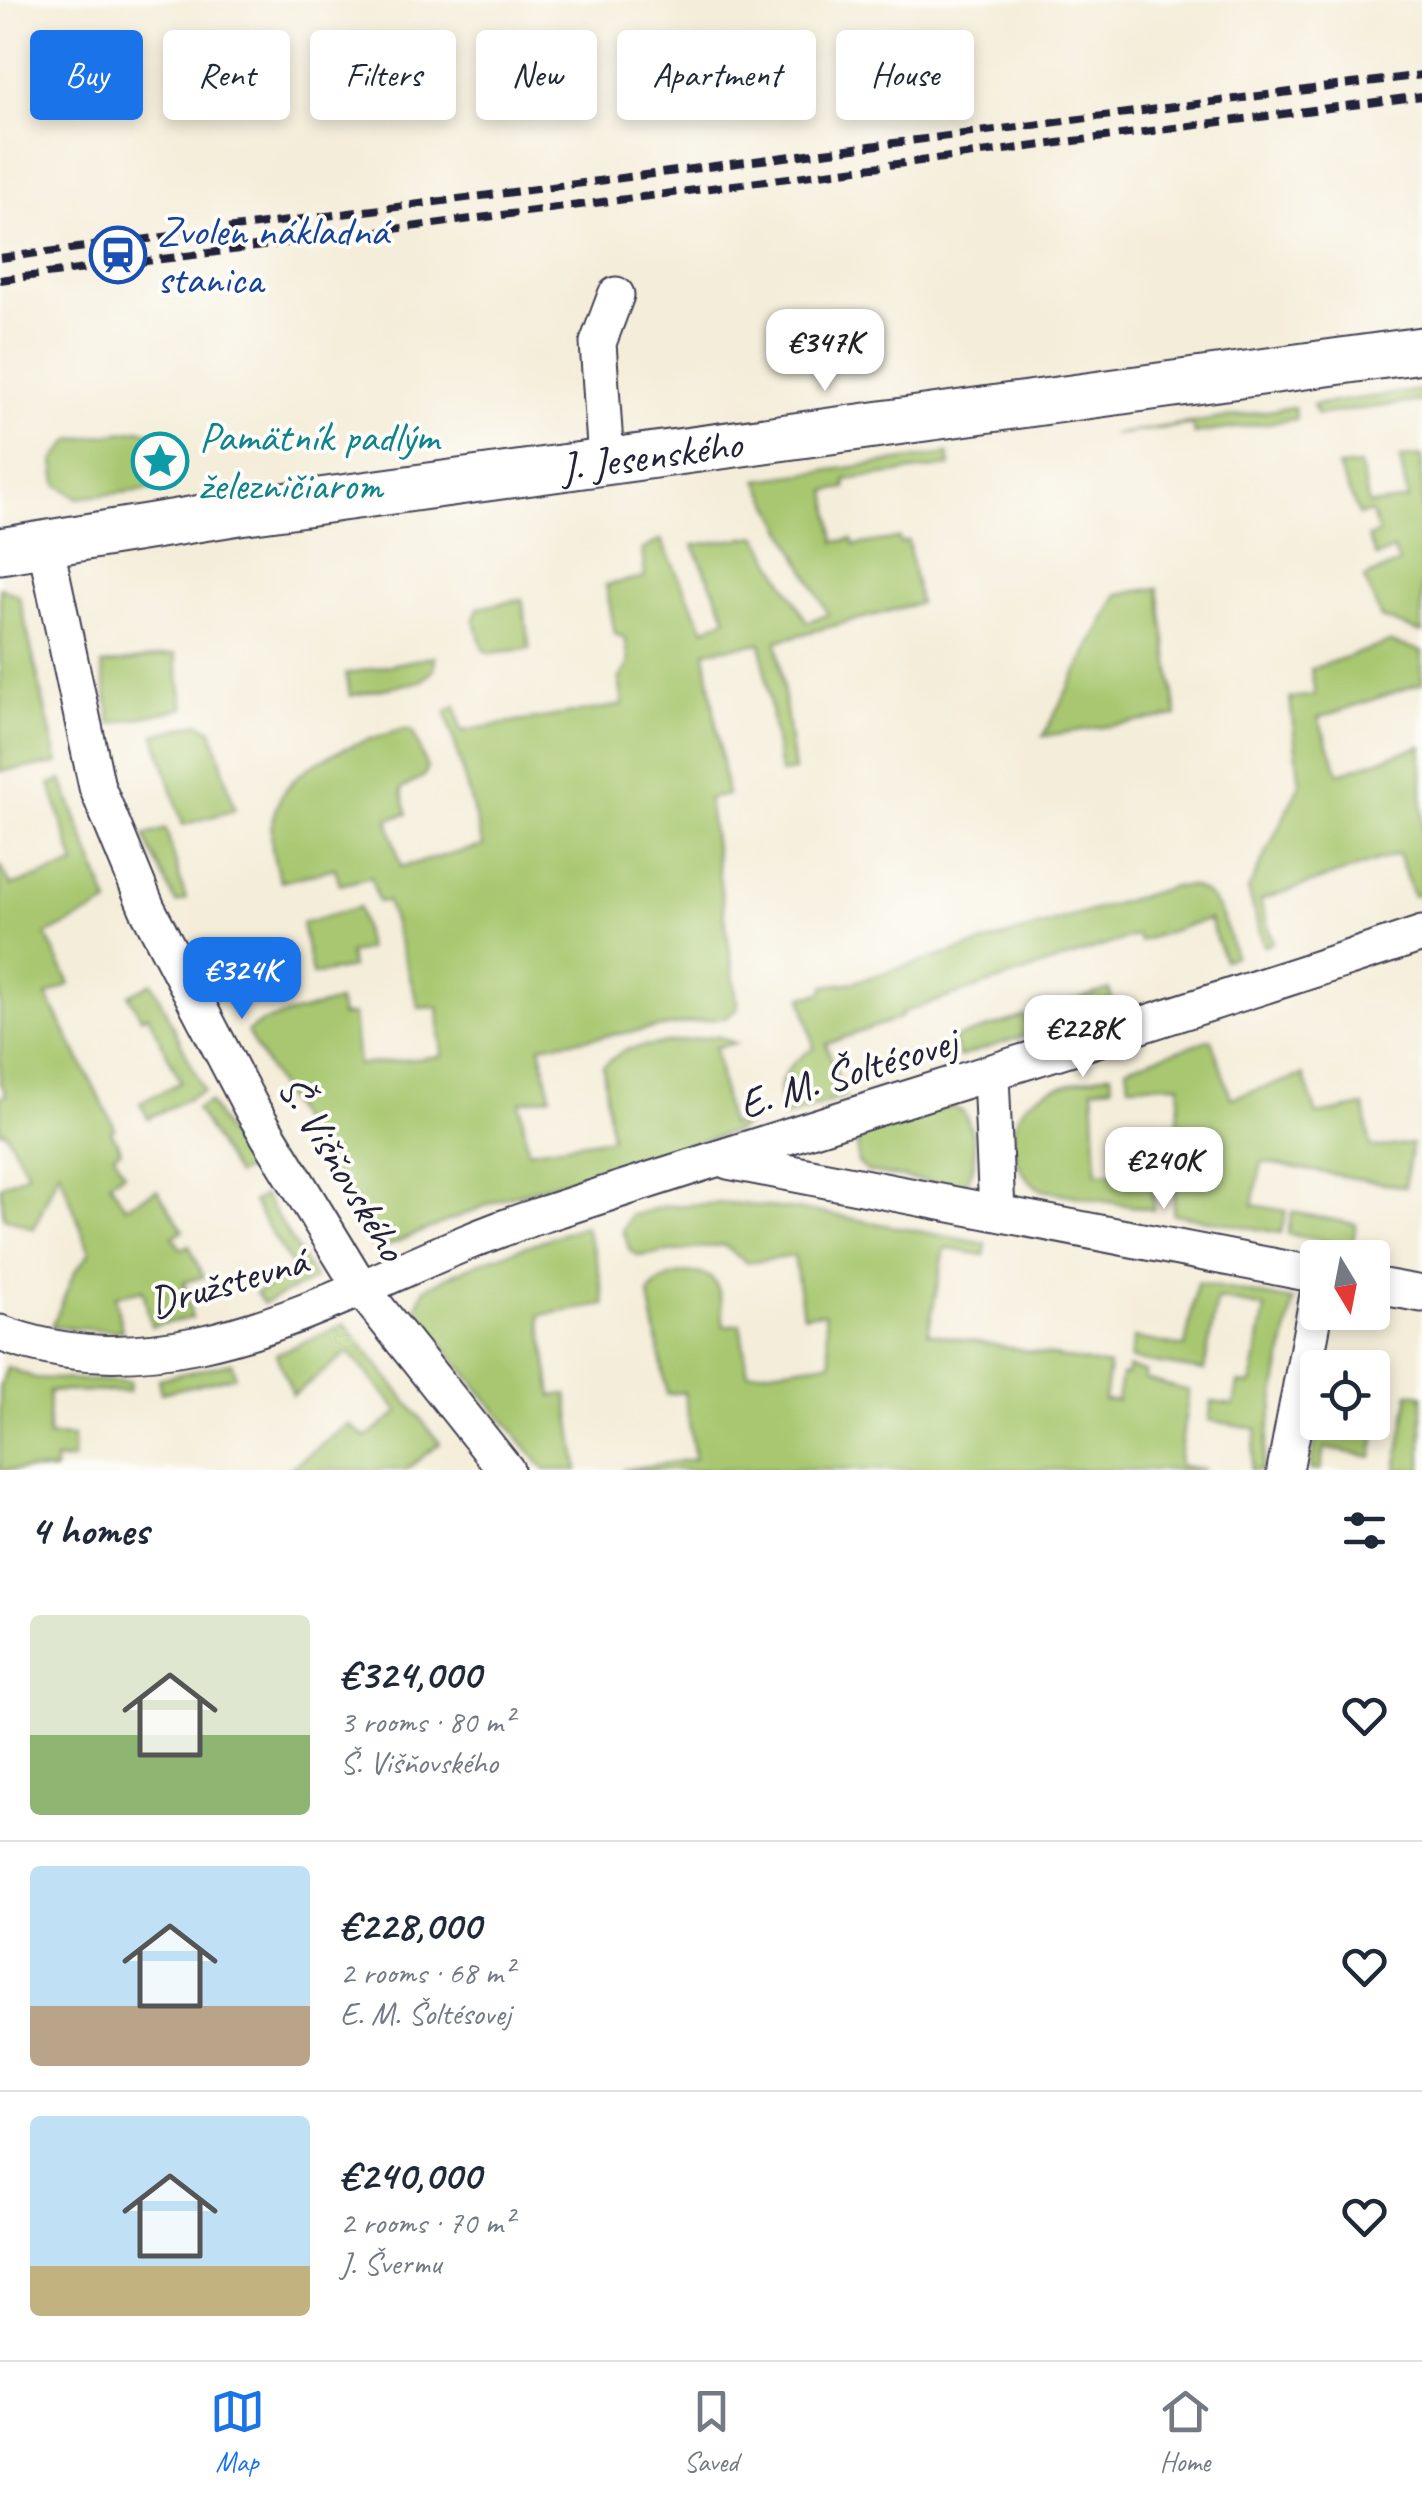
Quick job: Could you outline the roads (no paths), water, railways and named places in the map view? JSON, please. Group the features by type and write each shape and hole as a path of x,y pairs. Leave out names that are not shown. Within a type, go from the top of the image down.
{"street":[{"path":"606,461 598,343 616,296"},
{"name":"J. Jesenského","path":"0,551 606,461 1422,350"},
{"name":"Š. Višňovského","path":"44,543 96,787 126,867 252,1108 361,1288 506,1470"},
{"name":"E. M. Šoltésovej","path":"361,1288 486,1233 992,1076 1422,934"},
{"path":"992,1076 998,1213"},
{"path":"722,1160 1300,1272"},
{"name":"Družstevná","path":"0,1332 59,1351 142,1353 236,1336 361,1288"},
{"path":"1390,1288 1422,1294"},
{"path":"1285,1470 1311,1330"}],"railway":[{"path":"0,258 1422,75"},
{"path":"0,280 1422,96"}],"place":[{"name":"Zvolen nákladná stanica","path":"118,255"},
{"name":"Pamätník padlým železničiarom","path":"160,461"}]}
